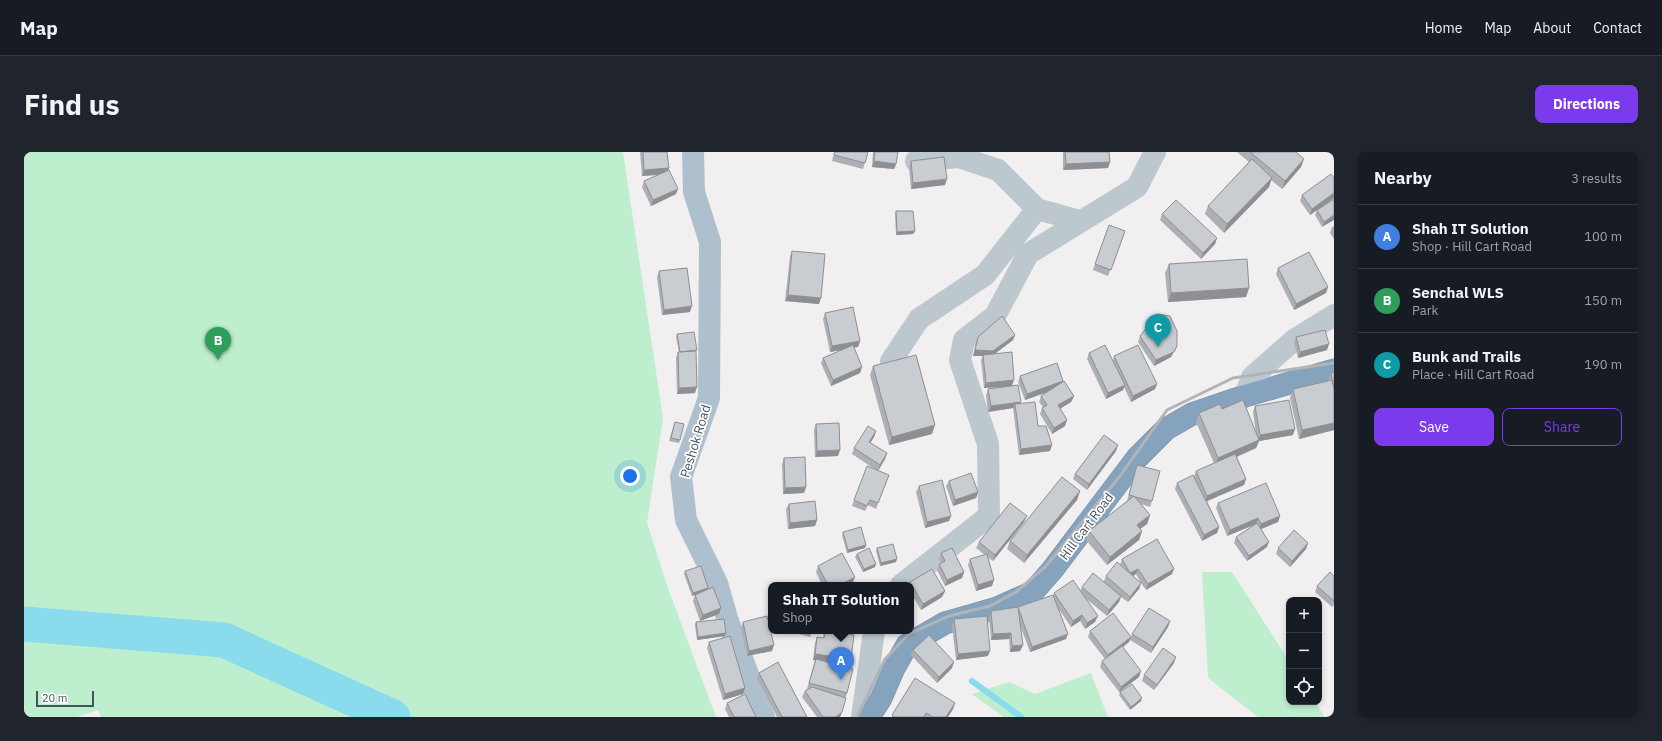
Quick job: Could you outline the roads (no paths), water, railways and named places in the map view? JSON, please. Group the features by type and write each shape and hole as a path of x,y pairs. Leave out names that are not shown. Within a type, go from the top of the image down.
{"highway":[{"name":"Hill Cart Road","path":"869,717 882,698 894,668 907,645 944,623 997,608 1033,592 1053,569 1137,458 1166,429 1192,414 1245,396 1334,370"}],"main road":[{"name":"Peshok Road","path":"693,152 694,192 710,242 709,398 682,477 686,520 717,583 727,618 764,717"}],"street":[{"path":"905,582 989,516 988,444 960,360 964,340 995,316 1028,254 1137,187 1155,152"},
{"path":"916,161 959,157 998,170 1037,209 1080,221"},
{"path":"891,361 919,318 985,275 1037,209"},
{"path":"1245,396 1252,377 1294,340 1334,315"},
{"path":"862,717 867,695 874,634"}],"waterway":[{"path":"24,624 224,640 393,717"},
{"path":"972,681 1021,717"}],"railway":[{"path":"914,632 949,616 990,606 1016,592 1046,566 1120,476 1167,410 1233,378 1334,363"},
{"path":"857,717 885,659 909,634"}],"place":[{"name":"Bunk and Trails","path":"1158,347"},
{"name":"Senchal WLS","path":"218,360"},
{"name":"Shah IT Solution","path":"841,680"}]}
